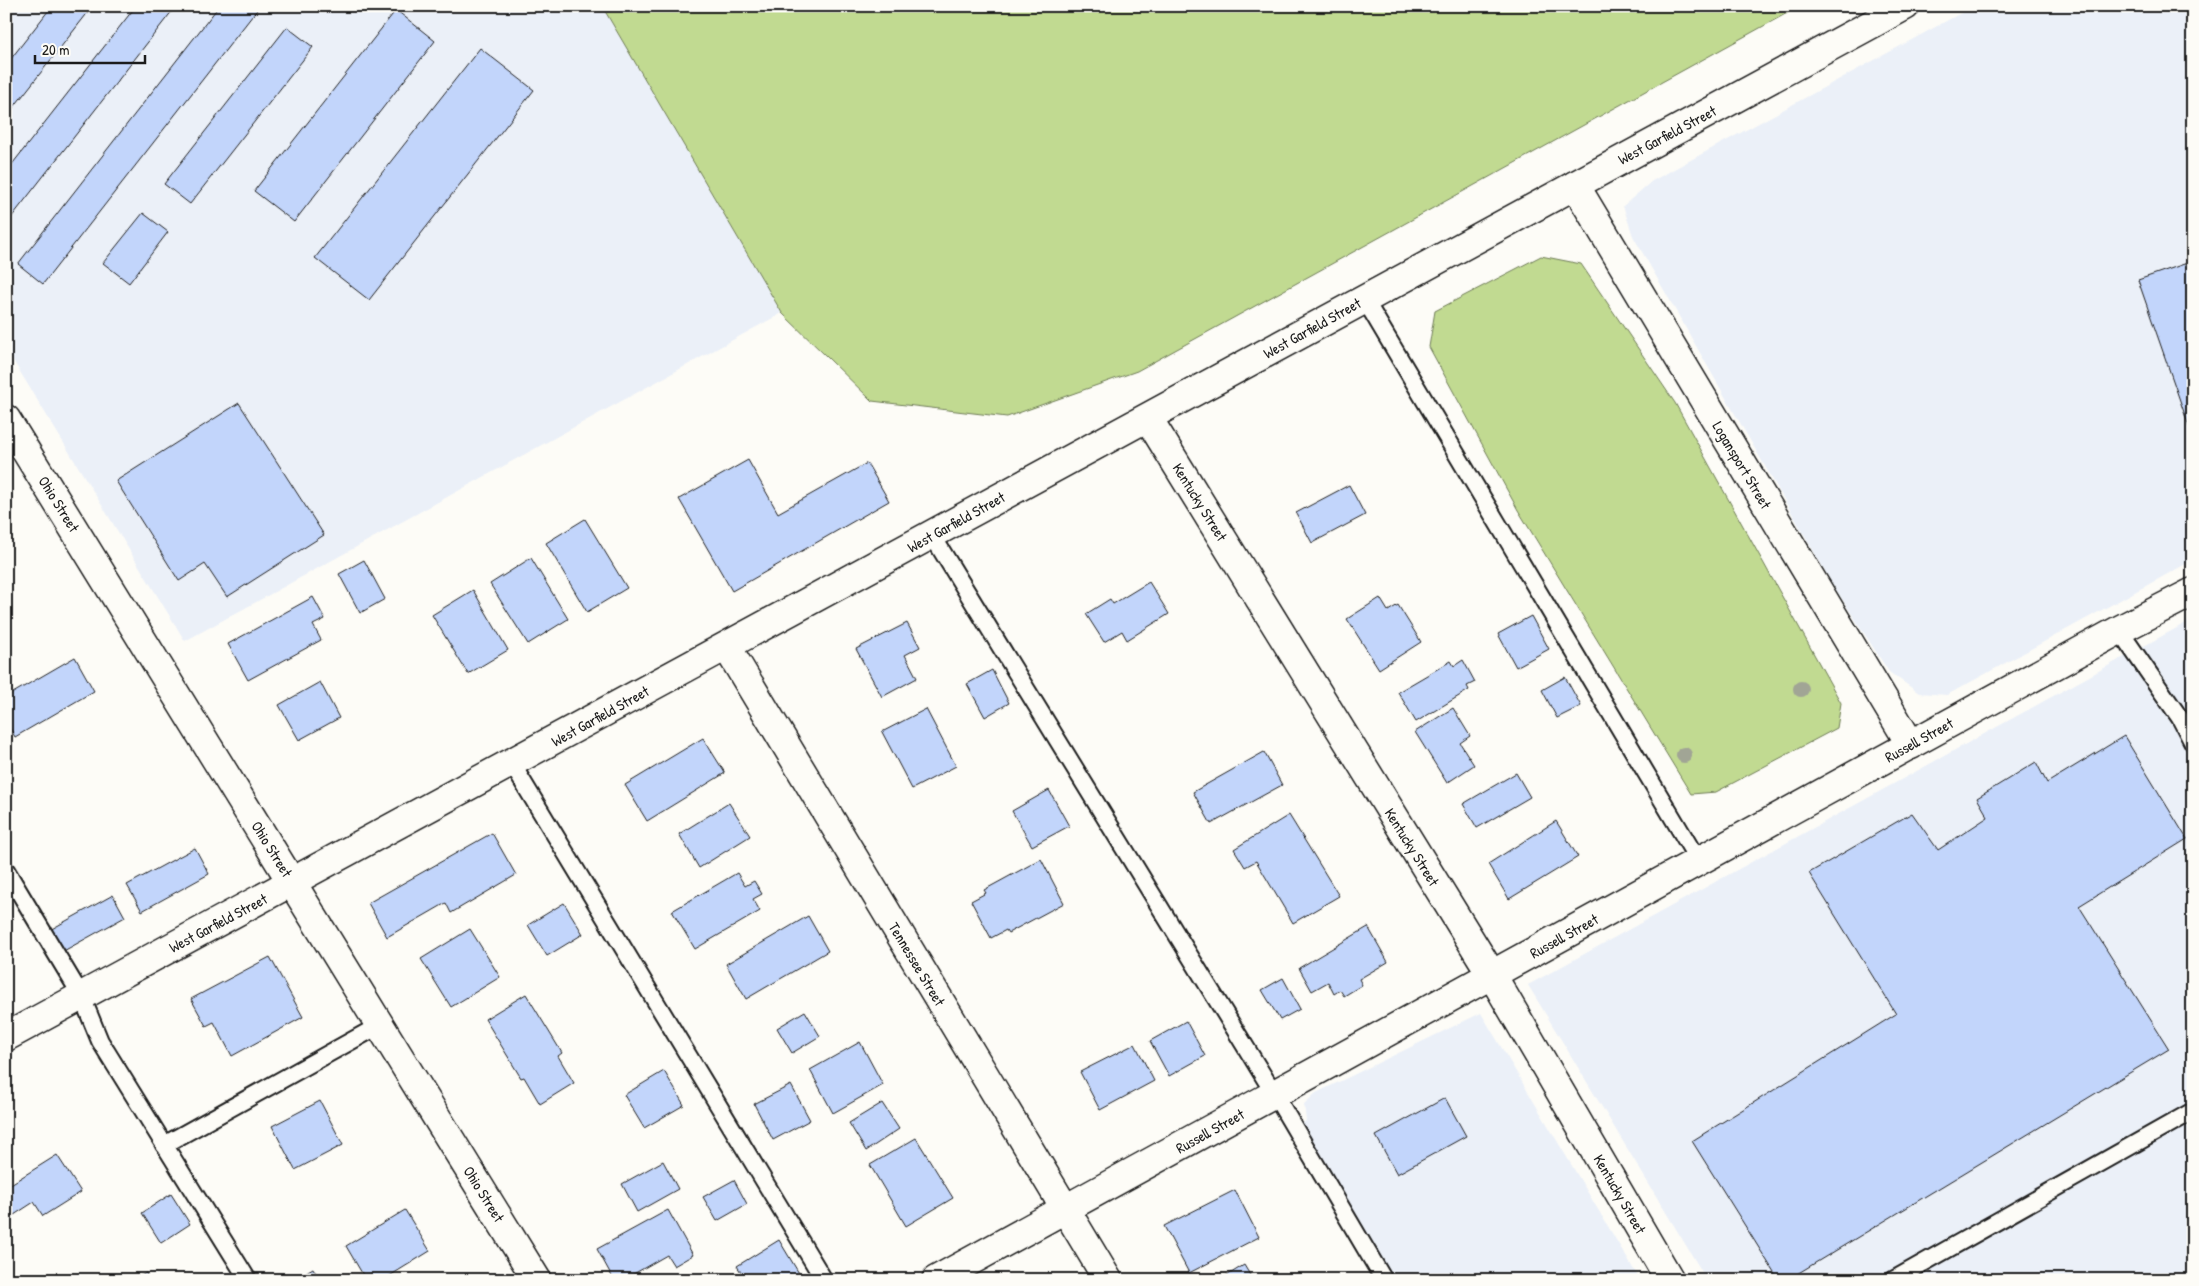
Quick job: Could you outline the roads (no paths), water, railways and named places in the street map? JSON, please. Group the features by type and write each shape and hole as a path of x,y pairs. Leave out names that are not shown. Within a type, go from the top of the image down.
{"street":[{"name":"West Garfield Street","path":"6,1037 293,883 1905,6"},
{"name":"Logansport Street","path":"1575,185 1911,745"},
{"name":"Kentucky Street","path":"1148,418 1492,975 1670,1280"},
{"name":"Ohio Street","path":"6,419 537,1280"},
{"name":"Russell Street","path":"936,1280 2119,630 2193,592"},
{"name":"Tennessee Street","path":"726,647 1108,1280"}],"lane":[{"path":"1365,300 1699,862"},
{"path":"932,535 1275,1095 1384,1280"},
{"path":"2119,630 2180,718 2193,743"},
{"path":"512,764 824,1280"},
{"path":"6,870 82,997 100,1041 248,1280"},
{"path":"164,1146 380,1024"},
{"path":"1893,1280 2193,1111"}]}
